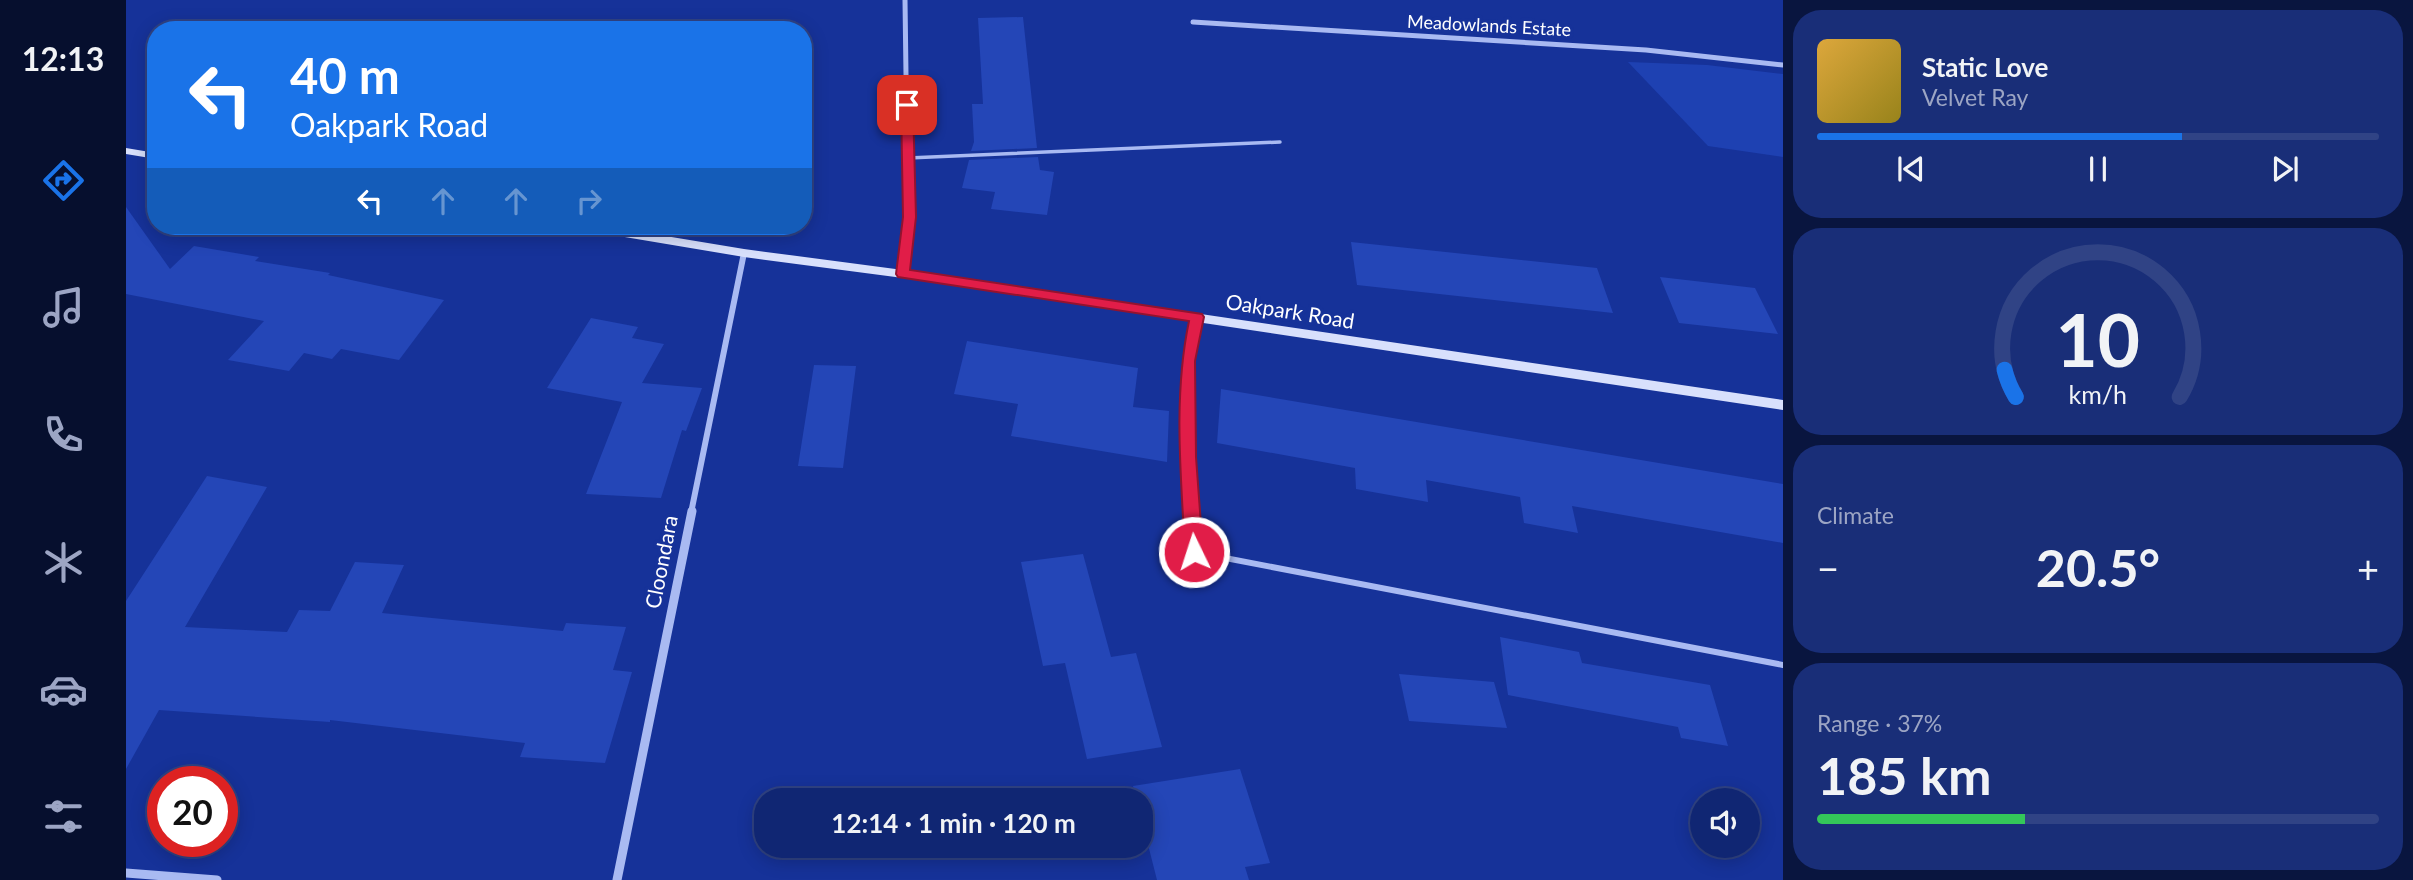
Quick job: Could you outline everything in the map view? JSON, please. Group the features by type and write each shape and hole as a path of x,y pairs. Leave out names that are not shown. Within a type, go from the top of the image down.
{"main road":[{"path":"126,151 147,154"},
{"name":"Oakpark Road","path":"637,235 1783,405"}],"street":[{"path":"903,274 909,217 905,0"},
{"name":"Meadowlands Estate","path":"1193,22 1646,50 1783,65"},
{"name":"Cloondara","path":"618,880 744,253"},
{"path":"126,873 217,880"}],"lane":[{"path":"908,158 1280,142"},
{"path":"1197,317 1188,361 1188,457 1194,552 1783,665"}],"shaded area":[{"path":"1628,62 1707,65 1783,74 1783,157 1708,146"}],"building":[{"path":"1023,17 1037,148 971,151 974,142 972,104 983,104 978,18"},
{"path":"1038,157 1040,170 1054,172 1047,215 991,209 995,192 962,188 969,160"},
{"path":"126,207 170,269 194,246 259,257 255,261 330,273 328,275 444,300 399,360 341,349 332,359 304,353 289,371 228,360 264,321 126,294"},
{"path":"1351,242 1597,268 1613,313 1357,285"},
{"path":"1660,277 1755,288 1778,334 1679,323"},
{"path":"591,318 638,327 632,338 664,344 642,383 702,388 686,431 682,430 661,498 586,494 622,402 547,388"},
{"path":"967,341 1138,368 1133,407 1169,411 1167,462 1011,436 1018,404 954,394"},
{"path":"814,365 856,366 843,468 798,466"},
{"path":"1221,389 1783,484 1783,543 1572,506 1578,533 1524,523 1520,497 1426,480 1428,502 1356,489 1355,468 1217,443"},
{"path":"207,476 267,487 185,627 287,632 299,610 330,611 355,562 404,565 382,613 563,631 566,623 626,627 613,670 632,672 605,763 520,757 525,743 330,720 159,710 126,769 126,601"},
{"path":"1083,554 1111,657 1136,653 1162,747 1087,759 1065,663 1043,666 1021,562"},
{"path":"1500,637 1579,652 1582,663 1710,685 1728,746 1681,738 1678,727 1508,695"},
{"path":"1399,674 1494,682 1507,728 1409,721"},
{"path":"1240,769 1270,863 1245,867 1249,880 1157,880 1151,858 1153,788 1133,786"}],"route":[{"path":"907,105 909,217 903,274 1197,317 1188,361 1188,457 1194,552"}]}
